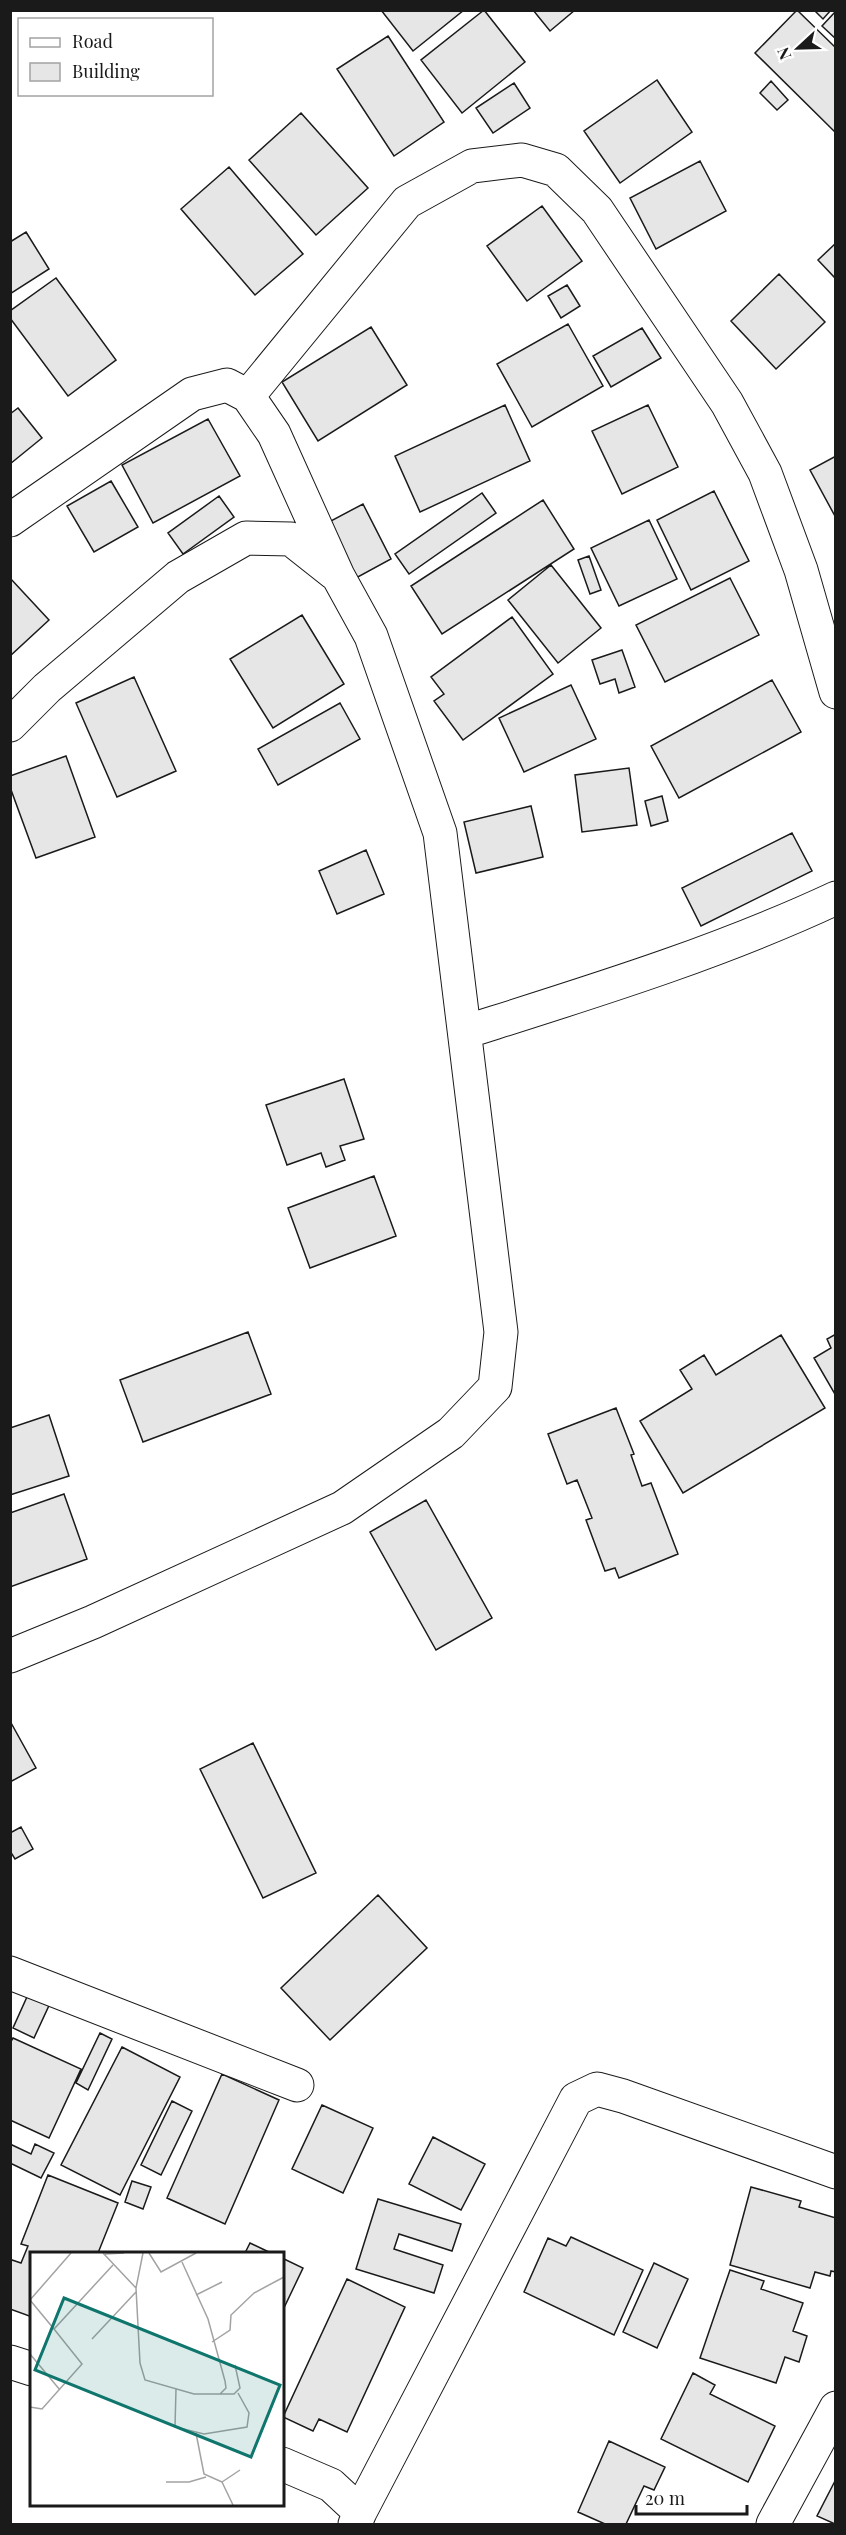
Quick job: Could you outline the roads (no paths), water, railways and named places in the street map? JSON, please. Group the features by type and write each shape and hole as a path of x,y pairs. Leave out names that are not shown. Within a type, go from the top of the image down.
{"street":[{"path":"248,396 407,202 472,166 522,160 556,170 597,210 727,403 765,473 830,648 836,692"},
{"path":"10,520 192,394 227,385 248,396 274,434 338,576 370,636 440,833 501,1332 495,1387 451,1433 342,1508 93,1622 10,1656"},
{"path":"10,725 47,688 178,577 246,538 291,539 338,576"},
{"path":"465,1032 655,972 772,927 836,898"},
{"path":"10,1973 297,2085"},
{"path":"284,2465 330,2485 357,2518 576,2099 597,2088 836,2172"},
{"path":"10,2362 30,2368"},
{"path":"772,2524 836,2408"}]}
